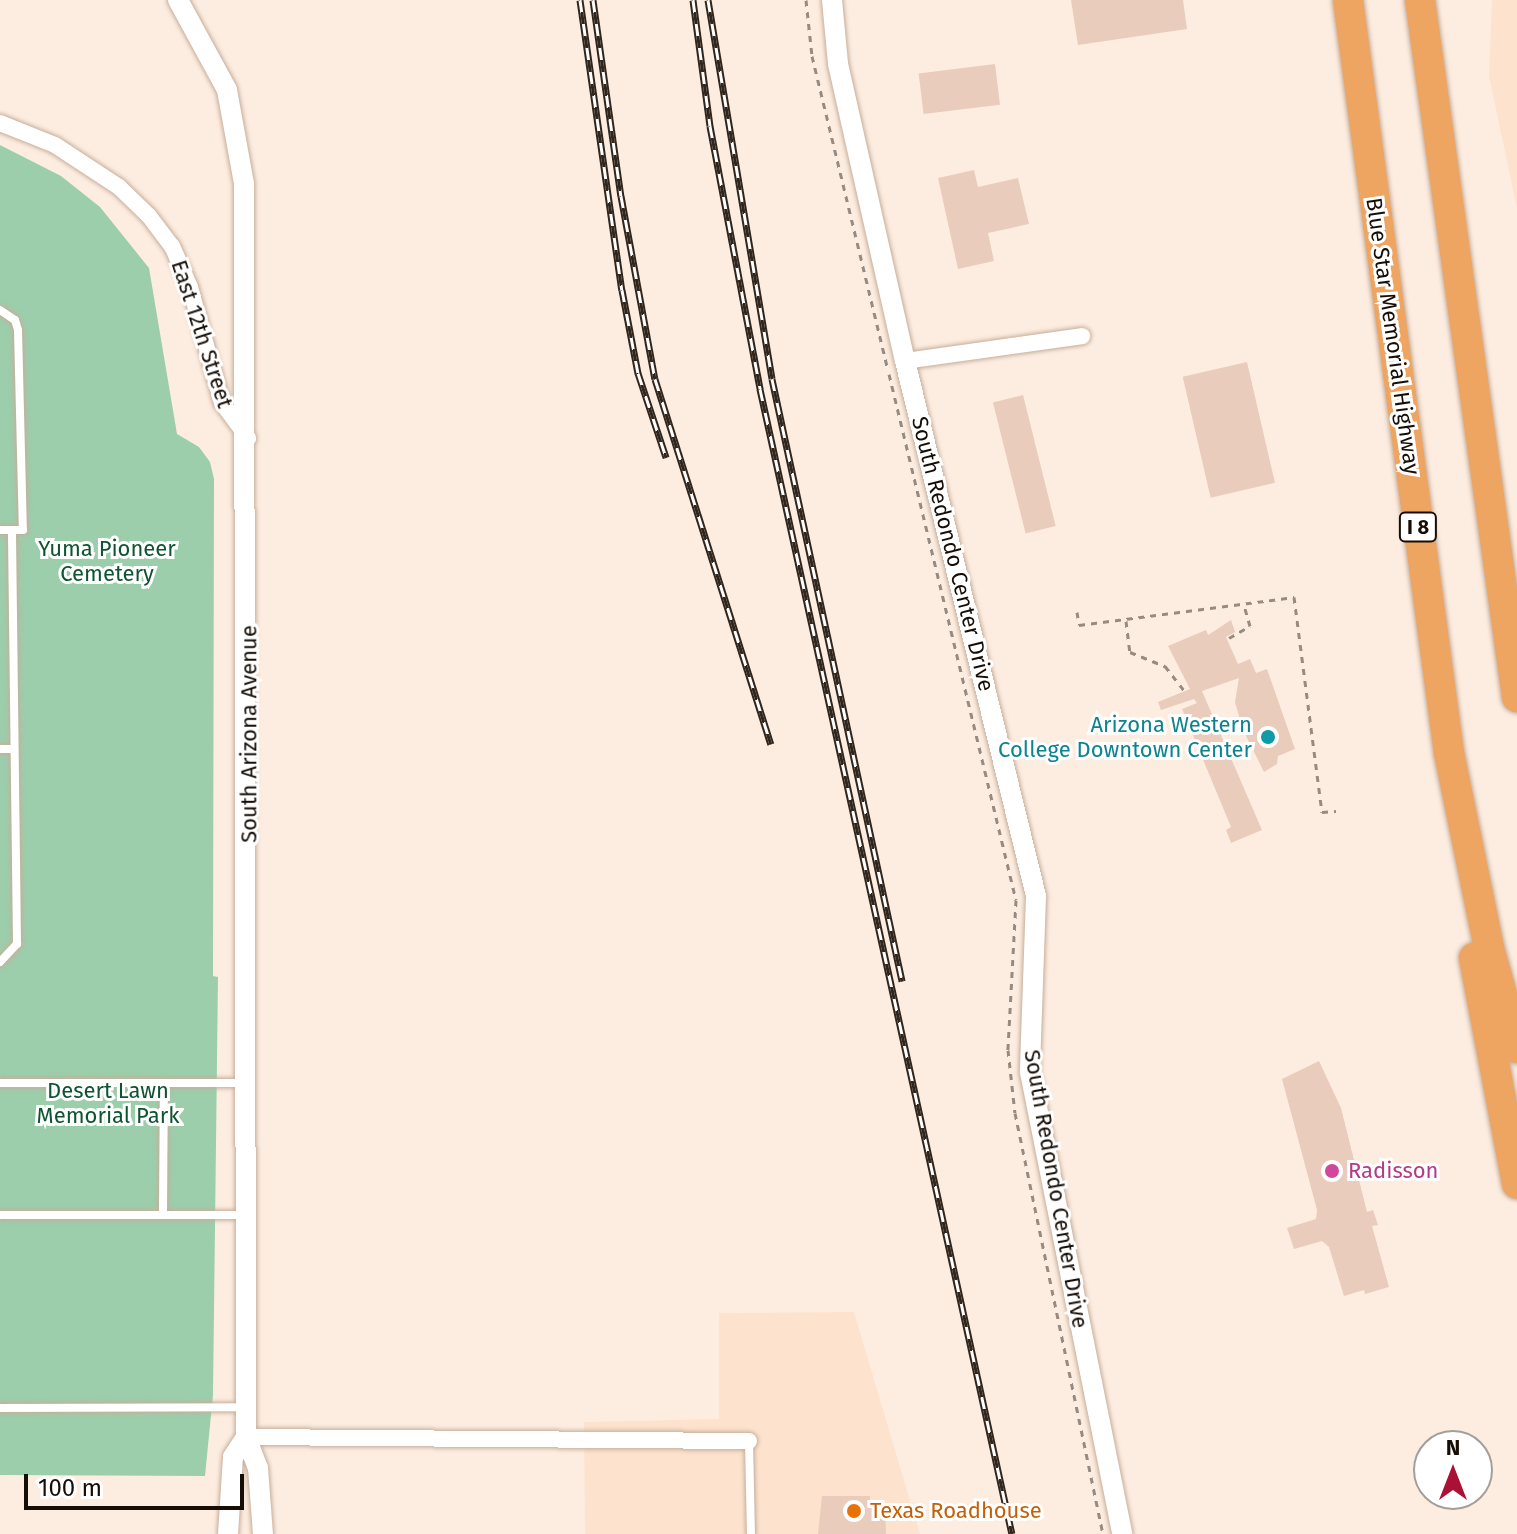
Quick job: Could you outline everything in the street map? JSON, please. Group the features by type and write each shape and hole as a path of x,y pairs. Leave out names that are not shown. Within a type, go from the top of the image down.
{"highway":[{"name":"Blue Star Memorial Highway","path":"1348,0 1449,753 1489,948 1517,1048"},
{"path":"1420,0 1517,697"},
{"path":"1426,48 1431,0"},
{"path":"1449,753 1467,916 1517,1184"}],"street":[{"name":"South Arizona Avenue","path":"178,0 202,37 227,90 244,184 248,438 246,1437 258,1468 263,1534"},
{"name":"South Redondo Center Drive","path":"832,0 838,64 905,361 1036,896 1030,1072 1122,1534"},
{"name":"East 12th Street","path":"0,123 55,145 119,187 149,216 172,246 190,287 222,403 248,438"},
{"path":"905,361 1082,336"},
{"name":"South Arizona Avenue","path":"228,1534 233,1457 246,1437"},
{"path":"246,1437 749,1441"}],"lane":[{"path":"0,310 15,320 18,330 23,530 0,530"},
{"path":"0,962 17,944 12,530"},
{"path":"0,749 14,749"},
{"path":"0,1083 249,1083"},
{"path":"163,1214 164,1083"},
{"path":"0,1215 247,1215"},
{"path":"0,1408 246,1407"},
{"path":"749,1441 751,1534"}],"path":[{"path":"806,0 812,56 1016,900 1008,1050 1015,1113 1103,1534"},
{"path":"1077,612 1079,625 1294,597 1322,812 1336,811"},
{"path":"1229,638 1250,626 1244,603"},
{"path":"1126,619 1130,652 1165,666 1184,690"}],"shaded area":[{"path":"1492,0 1517,0 1517,209 1489,76"},
{"path":"854,1312 920,1534 585,1534 584,1422 719,1419 719,1313"}],"green space":[{"path":"0,145 61,176 100,207 149,268 177,434 199,447 210,462 214,479 213,976 218,977 213,1395 205,1476 0,1475"}],"building":[{"path":"1071,0 1183,0 1187,29 1078,45"},
{"path":"995,64 1000,105 924,114 919,73"},
{"path":"974,170 978,187 1018,178 1029,224 988,233 994,261 958,269 938,178"},
{"path":"1247,362 1275,483 1211,498 1183,377"},
{"path":"1023,395 1056,526 1026,533 993,402"},
{"name":"Arizona Western College Downtown Center","path":"1231,620 1235,632 1226,637 1238,664 1250,659 1256,673 1267,669 1295,749 1278,756 1277,764 1264,772 1242,728 1249,725 1247,718 1240,720 1235,702 1239,678 1202,691 1262,830 1231,843 1226,830 1231,827 1182,709 1197,703 1194,699 1161,710 1158,702 1190,689 1168,646 1206,630 1208,635"},
{"name":"Radisson","path":"1319,1061 1341,1108 1367,1212 1373,1210 1378,1225 1372,1226 1389,1287 1365,1294 1364,1290 1344,1296 1329,1247 1322,1241 1294,1249 1287,1228 1316,1219 1317,1210 1282,1079"},
{"name":"Texas Roadhouse","path":"822,1496 870,1496 870,1503 885,1503 886,1534 818,1534"}],"railway":[{"path":"580,0 622,290 638,373 666,457"},
{"path":"593,0 621,196 655,379 771,744"},
{"path":"693,0 710,126 760,389 1012,1534"},
{"path":"708,0 772,379 902,981"}],"place":[{"name":"Arizona Western College Downtown Center","path":"1268,737"},
{"name":"Radisson","path":"1332,1171"},
{"name":"Texas Roadhouse","path":"854,1511"}],"park label":[{"name":"Yuma Pioneer Cemetery","path":"107,560"},
{"name":"Desert Lawn Memorial Park","path":"108,1102"}]}
